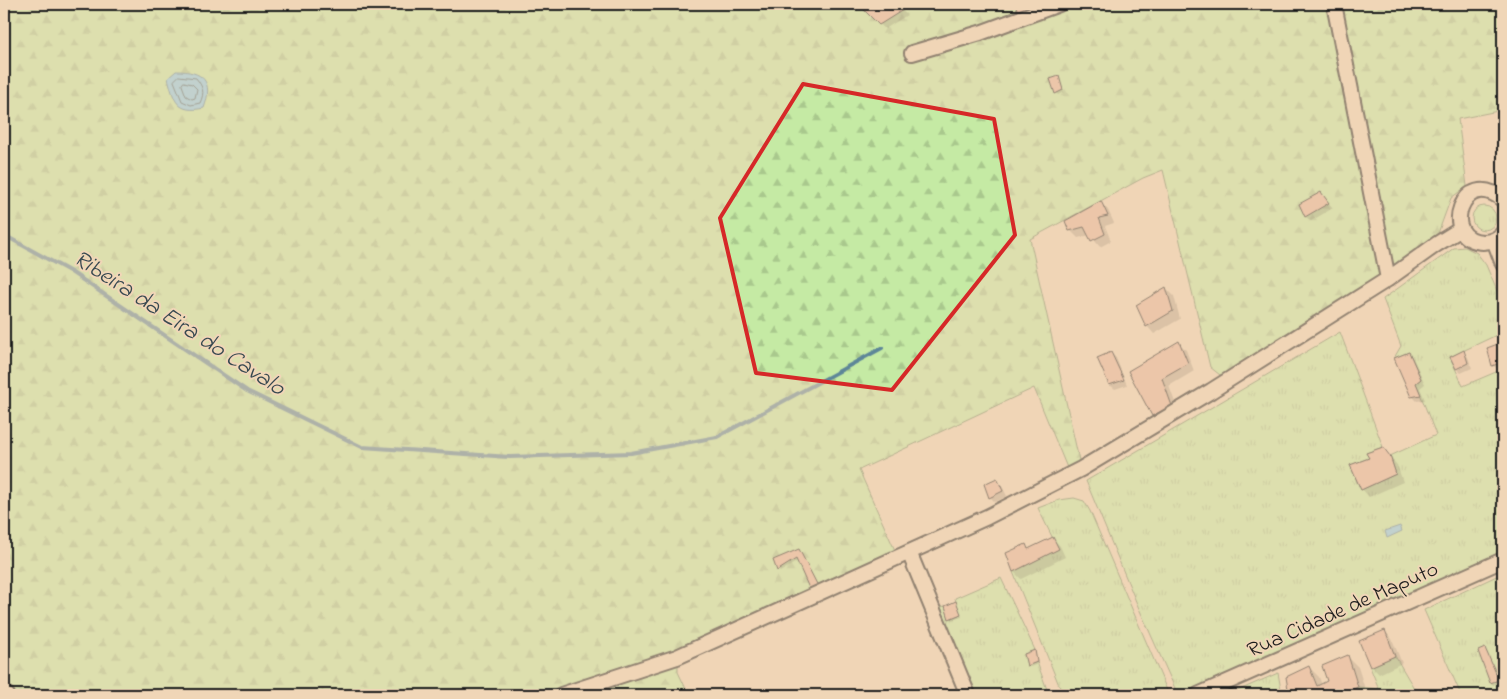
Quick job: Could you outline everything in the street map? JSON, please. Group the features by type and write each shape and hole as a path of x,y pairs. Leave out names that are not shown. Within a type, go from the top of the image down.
{"street":[{"path":"912,53 980,33 1059,4"},
{"path":"1334,4 1388,279"},
{"path":"1503,200 1489,191 1480,191 1466,198 1458,213 1458,221 1466,235 1479,242 1499,237 1503,264"},
{"path":"561,695 677,657 987,517 1081,469 1219,386 1388,279 1461,229"},
{"path":"909,552 968,695"},
{"name":"Rua Cidade de Maputo","path":"1198,695 1503,560"}],"highlighted area":[{"path":"803,84 994,119 1015,235 892,390 756,373 720,218"}],"green space":[{"path":"4,4 1503,4 1503,110 1458,119 1467,186 1451,198 1437,236 1367,288 1234,371 1220,375 1210,367 1163,170 1143,178 1030,239 1081,469 1070,475 1034,388 859,470 898,557 678,657 678,672 689,695 4,695"},
{"path":"1484,206 1489,207 1495,213 1495,223 1489,229 1484,230 1479,229 1473,223 1472,218 1473,213 1479,207"},
{"path":"1465,247 1477,253 1486,265 1503,305 1503,332 1450,357 1463,386 1503,369 1503,552 1183,695 1178,695 1137,604 1086,481 1340,332 1383,447 1366,453 1369,458 1350,465 1361,490 1396,474 1390,456 1436,435 1416,383 1421,379 1409,352 1394,358 1401,346 1383,299 1454,248"},
{"path":"1074,498 1084,501 1090,511 1169,695 1063,695 1013,572 1058,549 1038,508 1059,500"},
{"path":"1503,573 1503,695 1461,695 1424,610"},
{"path":"1001,578 1035,650 1024,654 1027,665 1037,662 1049,695 968,695 932,609 945,606 949,618 960,615 955,598"},
{"path":"1395,656 1418,695 1346,695 1358,687 1379,689 1370,667"},
{"path":"1278,673 1282,695 1228,695"}],"water":[{"path":"176,71 193,73 204,79 208,91 204,108 188,109 178,104 172,93 168,78"},
{"path":"1400,526 1402,531 1387,538 1385,531"}],"building":[{"path":"871,4 896,4 903,10 879,25 862,8"},
{"path":"1015,4 1036,4 1037,6 1018,12"},
{"path":"1059,76 1063,90 1055,94 1050,79"},
{"path":"1321,192 1329,203 1305,217 1299,204"},
{"path":"1101,201 1108,216 1099,218 1105,234 1091,241 1084,227 1069,231 1065,221"},
{"path":"1166,287 1173,311 1146,327 1136,305"},
{"path":"1179,341 1188,363 1162,378 1172,406 1152,416 1128,371"},
{"path":"1503,342 1503,362 1492,366 1487,348"},
{"path":"1464,350 1468,363 1456,369 1450,357"},
{"path":"1111,352 1124,380 1109,385 1097,358"},
{"path":"1409,352 1421,379 1416,383 1421,395 1411,397 1394,358"},
{"path":"1383,447 1390,456 1396,474 1361,490 1350,465 1369,458 1366,453"},
{"path":"997,478 1003,491 989,498 984,484"},
{"path":"1053,537 1059,549 1013,572 1006,553 1026,544 1028,549"},
{"path":"799,549 821,592 812,595 796,559 777,571 773,560"},
{"path":"956,601 961,614 949,619 945,606"},
{"path":"1385,630 1395,656 1370,667 1359,641"},
{"path":"1485,648 1499,680 1490,683 1478,651"},
{"path":"1035,650 1037,662 1027,666 1024,654"},
{"path":"1348,655 1358,687 1337,695 1289,695 1286,677 1309,666 1317,686 1327,681 1322,666"},
{"path":"1440,689 1459,695 1426,695"}],"waterway":[{"name":"Ribeira da Eira do Cavalo","path":"4,235 71,272 247,391 362,447 510,457 631,453 717,437 882,348"}]}
